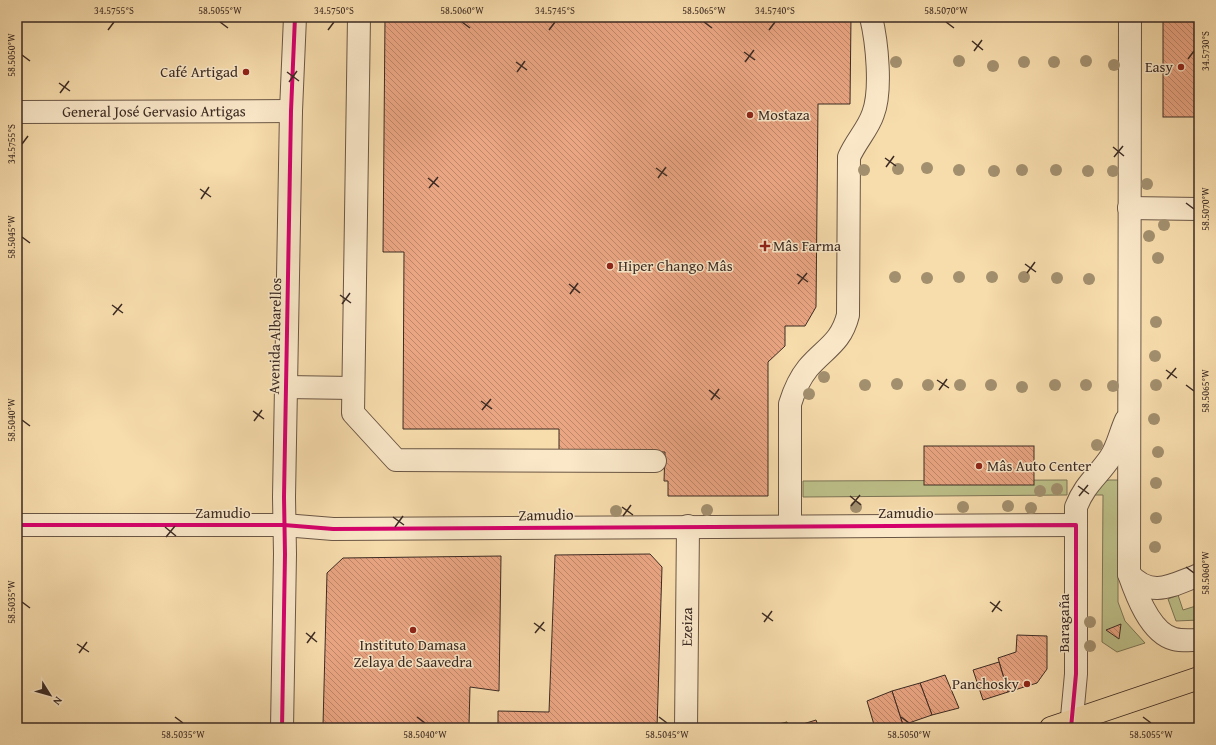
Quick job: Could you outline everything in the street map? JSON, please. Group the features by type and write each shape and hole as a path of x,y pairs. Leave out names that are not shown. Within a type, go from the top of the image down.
{"main road":[{"path":"1051,728 1071,724 1199,678"}],"street":[{"name":"Avenida Albarellos","path":"282,728 291,111 295,17"},
{"path":"359,17 353,413 396,460 655,461"},
{"path":"790,525 790,404 796,385 807,368 844,330 848,315 849,157 855,143 873,116 878,102 876,46 871,17"},
{"path":"1130,17 1129,414 1131,432 1129,574 1136,594 1145,611 1161,632 1174,639 1199,640"},
{"name":"General José Gervasio Artigas","path":"17,112 291,111"},
{"path":"1129,208 1199,209"},
{"path":"286,387 353,388"},
{"name":"Baragaña","path":"1071,724 1076,674 1076,507 1083,491 1114,451 1129,414"},
{"name":"Zamudio","path":"17,525 284,525 333,529 790,525 1076,525"},
{"name":"Ezeiza","path":"686,728 688,526"},
{"path":"1129,574 1137,582 1146,587 1155,589 1165,588 1199,575"}],"green space":[{"path":"1067,480 1067,495 803,497 803,481"},
{"path":"1118,480 1118,602 1125,621 1145,643 1117,652 1102,642 1103,495 1092,495 1102,482"},
{"path":"1178,595 1183,610 1199,605 1199,620 1176,621 1168,599"}],"building":[{"name":"Hiper Chango Mâs","path":"385,17 851,17 850,104 818,104 816,307 805,326 785,326 785,346 768,362 768,496 668,496 668,481 664,481 665,452 559,452 559,429 403,429 404,252 383,252"},
{"name":"Easy","path":"1163,17 1199,17 1199,117 1163,117"},
{"name":"Mâs Auto Center","path":"924,446 1034,446 1034,485 924,485"},
{"path":"650,554 662,567 657,728 498,728 498,711 549,712 555,555"},
{"name":"Instituto Damasa Zelaya de Saavedra","path":"501,556 499,691 470,687 469,725 323,725 327,573 343,558"},
{"path":"1121,624 1119,639 1106,630"},
{"path":"1017,635 1047,636 1047,669 1037,683 1008,692 998,658 1016,652"},
{"path":"999,662 1008,692 983,700 973,670"},
{"path":"945,675 959,708 932,715 920,683"},
{"path":"920,683 932,715 903,725 892,691"},
{"path":"892,691 903,725 895,728 875,728 867,701"},
{"path":"816,720 819,728 790,728"},
{"path":"787,722 789,728 762,728"}],"cycle path":[{"path":"282,728 285,554 284,497 291,111 295,17"},
{"path":"17,525 284,525 333,529 1076,525 1076,674 1071,728"}],"place":[{"name":"Easy","path":"1181,67"},
{"name":"Café Artigad","path":"246,72"},
{"name":"Mostaza","path":"750,115"},
{"name":"Mâs Farma","path":"765,246"},
{"name":"Hiper Chango Mâs","path":"610,266"},
{"name":"Mâs Auto Center","path":"979,466"},
{"name":"Instituto Damasa Zelaya de Saavedra","path":"413,630"},
{"name":"Panchosky","path":"1027,684"}]}
